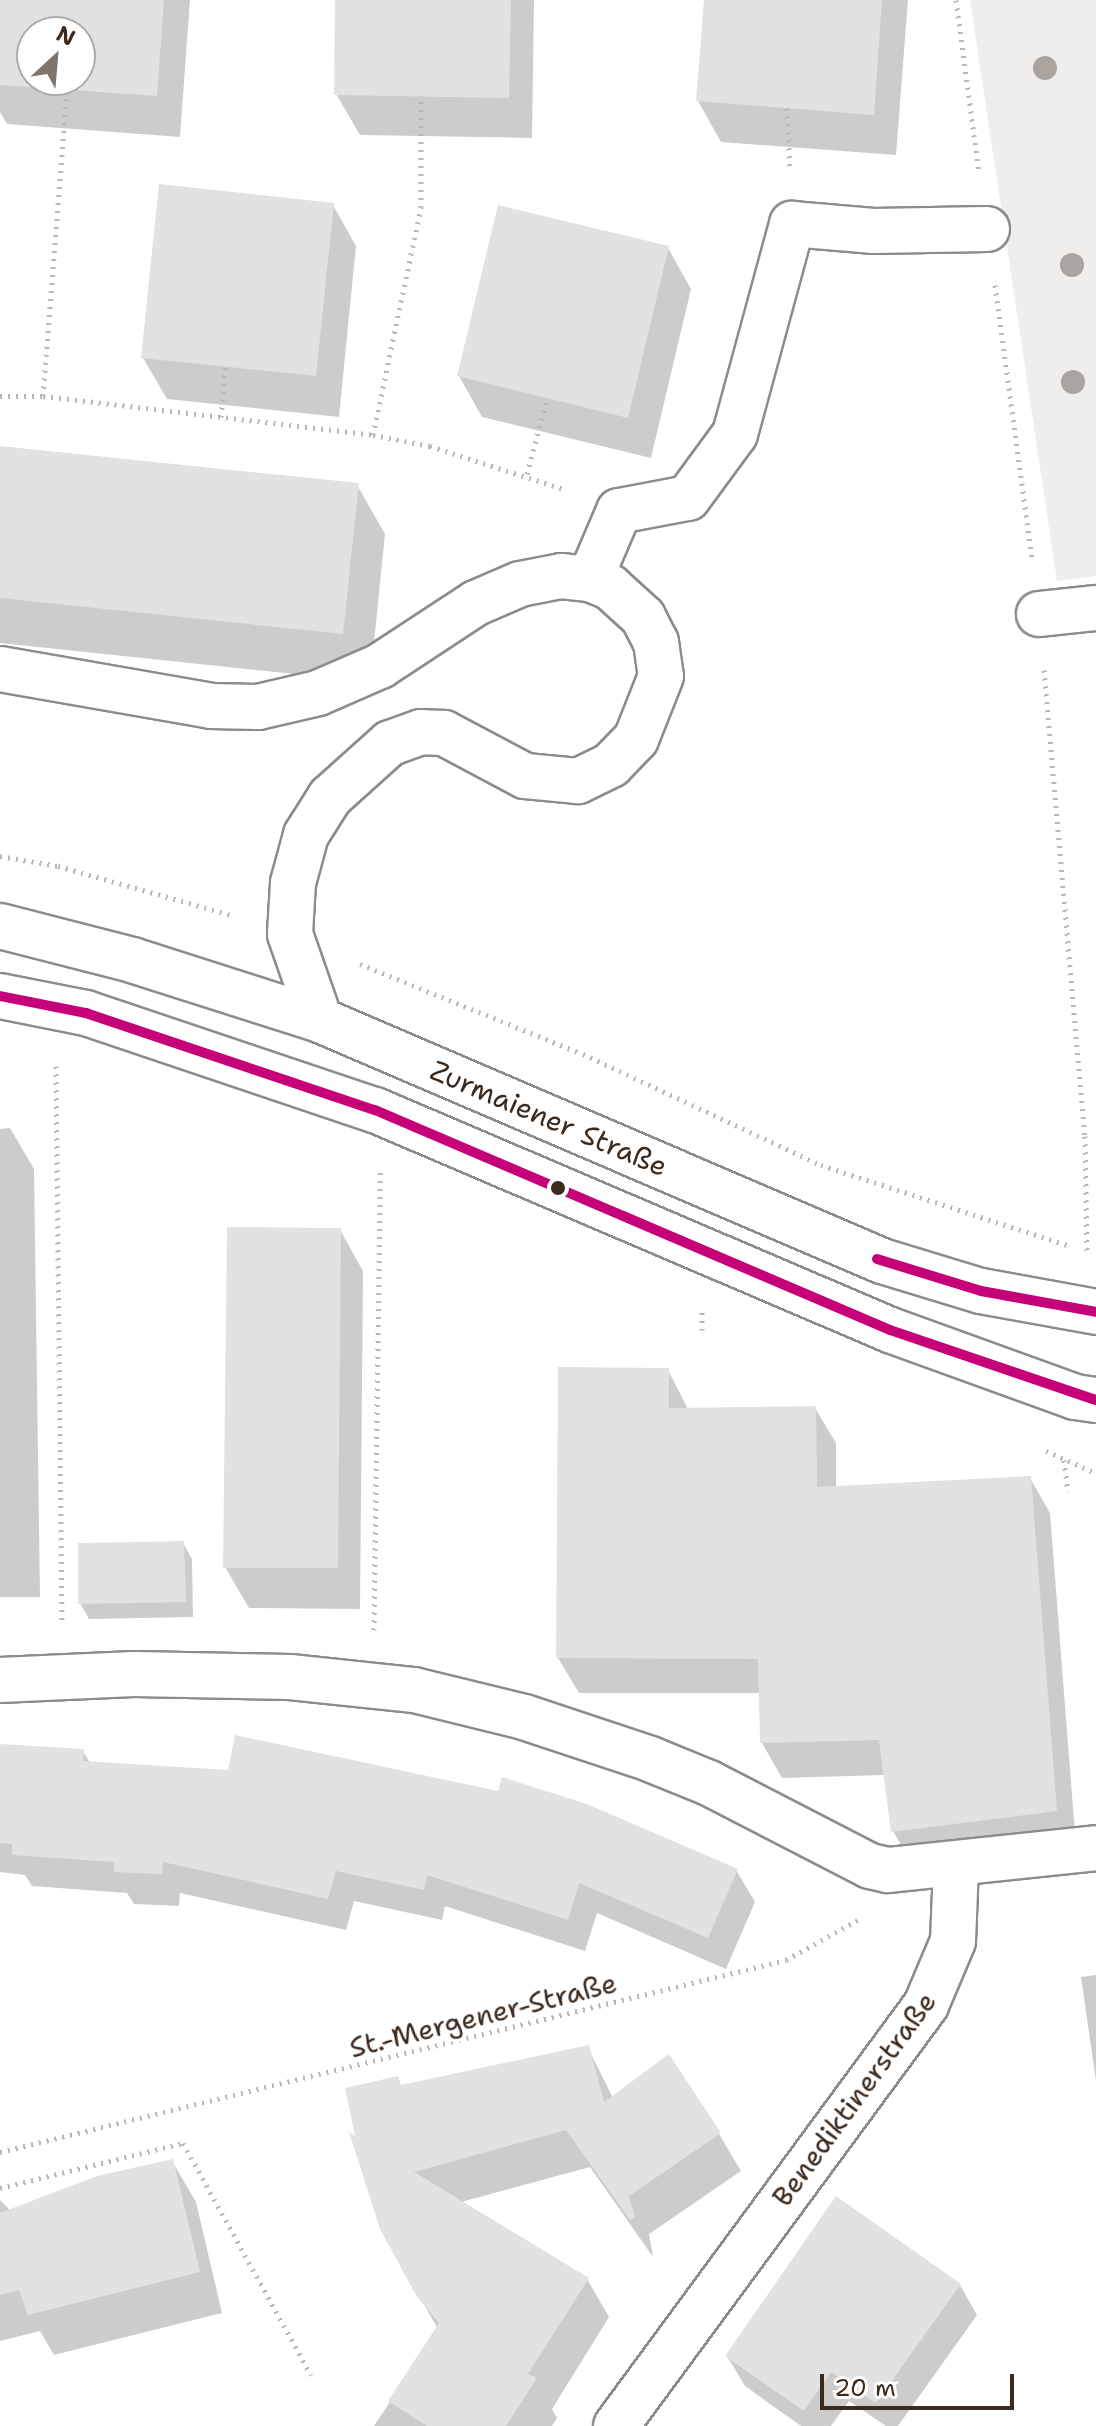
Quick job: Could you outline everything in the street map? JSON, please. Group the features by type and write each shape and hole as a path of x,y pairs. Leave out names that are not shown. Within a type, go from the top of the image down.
{"street":[{"path":"590,579 619,511 688,498 735,434 792,224 874,231 987,229"},
{"path":"0,669 211,706 258,707 318,693 380,666 476,603 520,584 561,576 590,579 628,602 656,642 661,676 636,739 611,765 578,781 525,776 444,733 421,732 390,743 330,797 306,835 293,883 290,934 320,1020"},
{"path":"1039,614 1096,608"},
{"name":"Zurmaiener Straße","path":"0,926 132,960 320,1020 882,1261 981,1291 1096,1312"},
{"name":"Zurmaiener Straße","path":"0,996 86,1013 375,1110 890,1330 1089,1405"},
{"path":"0,1680 65,1676 290,1677 375,1683 524,1717 650,1759 709,1783 870,1866 956,1866 1096,1848"},
{"name":"Benediktinerstraße","path":"616,2426 926,2005 953,1941 956,1866"}],"path":[{"path":"43,396 66,96"},
{"path":"373,435 421,207 421,97"},
{"path":"221,417 225,366"},
{"path":"0,396 43,396 373,435 527,474 619,511"},
{"path":"527,474 547,399"},
{"path":"0,856 58,866 290,934 583,1054 821,1165 1084,1250"},
{"path":"56,1056 56,1368 65,1676"},
{"path":"375,1110 380,1167 375,1683"},
{"path":"1063,1459 1068,1492"},
{"name":"St.-Mergener-Straße","path":"0,2152 786,1960 865,1917"},
{"path":"0,2188 183,2143 311,2375"}],"shaded area":[{"path":"970,0 1096,0 1096,576 1057,581"}],"building":[{"path":"0,0 164,0 157,96 96,92 96,16 16,16 16,86 0,85"},
{"path":"335,0 511,0 509,98 334,95"},
{"path":"704,0 882,0 874,115 696,101"},
{"path":"159,184 334,203 316,376 141,358"},
{"path":"498,205 669,246 628,418 457,376"},
{"path":"0,446 359,483 343,634 0,598"},
{"path":"227,1227 341,1228 338,1568 223,1568"},
{"path":"558,1367 669,1368 669,1408 816,1406 817,1487 1031,1476 1057,1811 891,1832 879,1740 760,1743 758,1659 556,1658"},
{"path":"184,1541 186,1602 78,1604 78,1543"},
{"path":"235,1735 498,1791 502,1777 587,1804 738,1869 708,1938 579,1883 568,1920 427,1875 424,1890 336,1871 328,1899 163,1862 162,1874 114,1872 114,1862 12,1855 12,1844 0,1843 0,1744 84,1749 83,1761 228,1770"},
{"path":"589,2045 604,2102 669,2054 721,2133 629,2196 635,2217 630,2220 566,2130 414,2172 589,2278 528,2374 537,2378 506,2426 427,2426 388,2401 439,2323 417,2297 380,2229 349,2132 355,2136 345,2088 398,2076 401,2085"},
{"path":"173,2159 200,2272 28,2315 19,2290 0,2295 0,2213 97,2176"},
{"path":"836,2196 961,2284 876,2403 831,2372 804,2411 725,2356"}],"transit line":[{"path":"0,996 86,1013 375,1110 890,1330 1096,1400"},
{"path":"877,1259 981,1291 1096,1312"}]}
